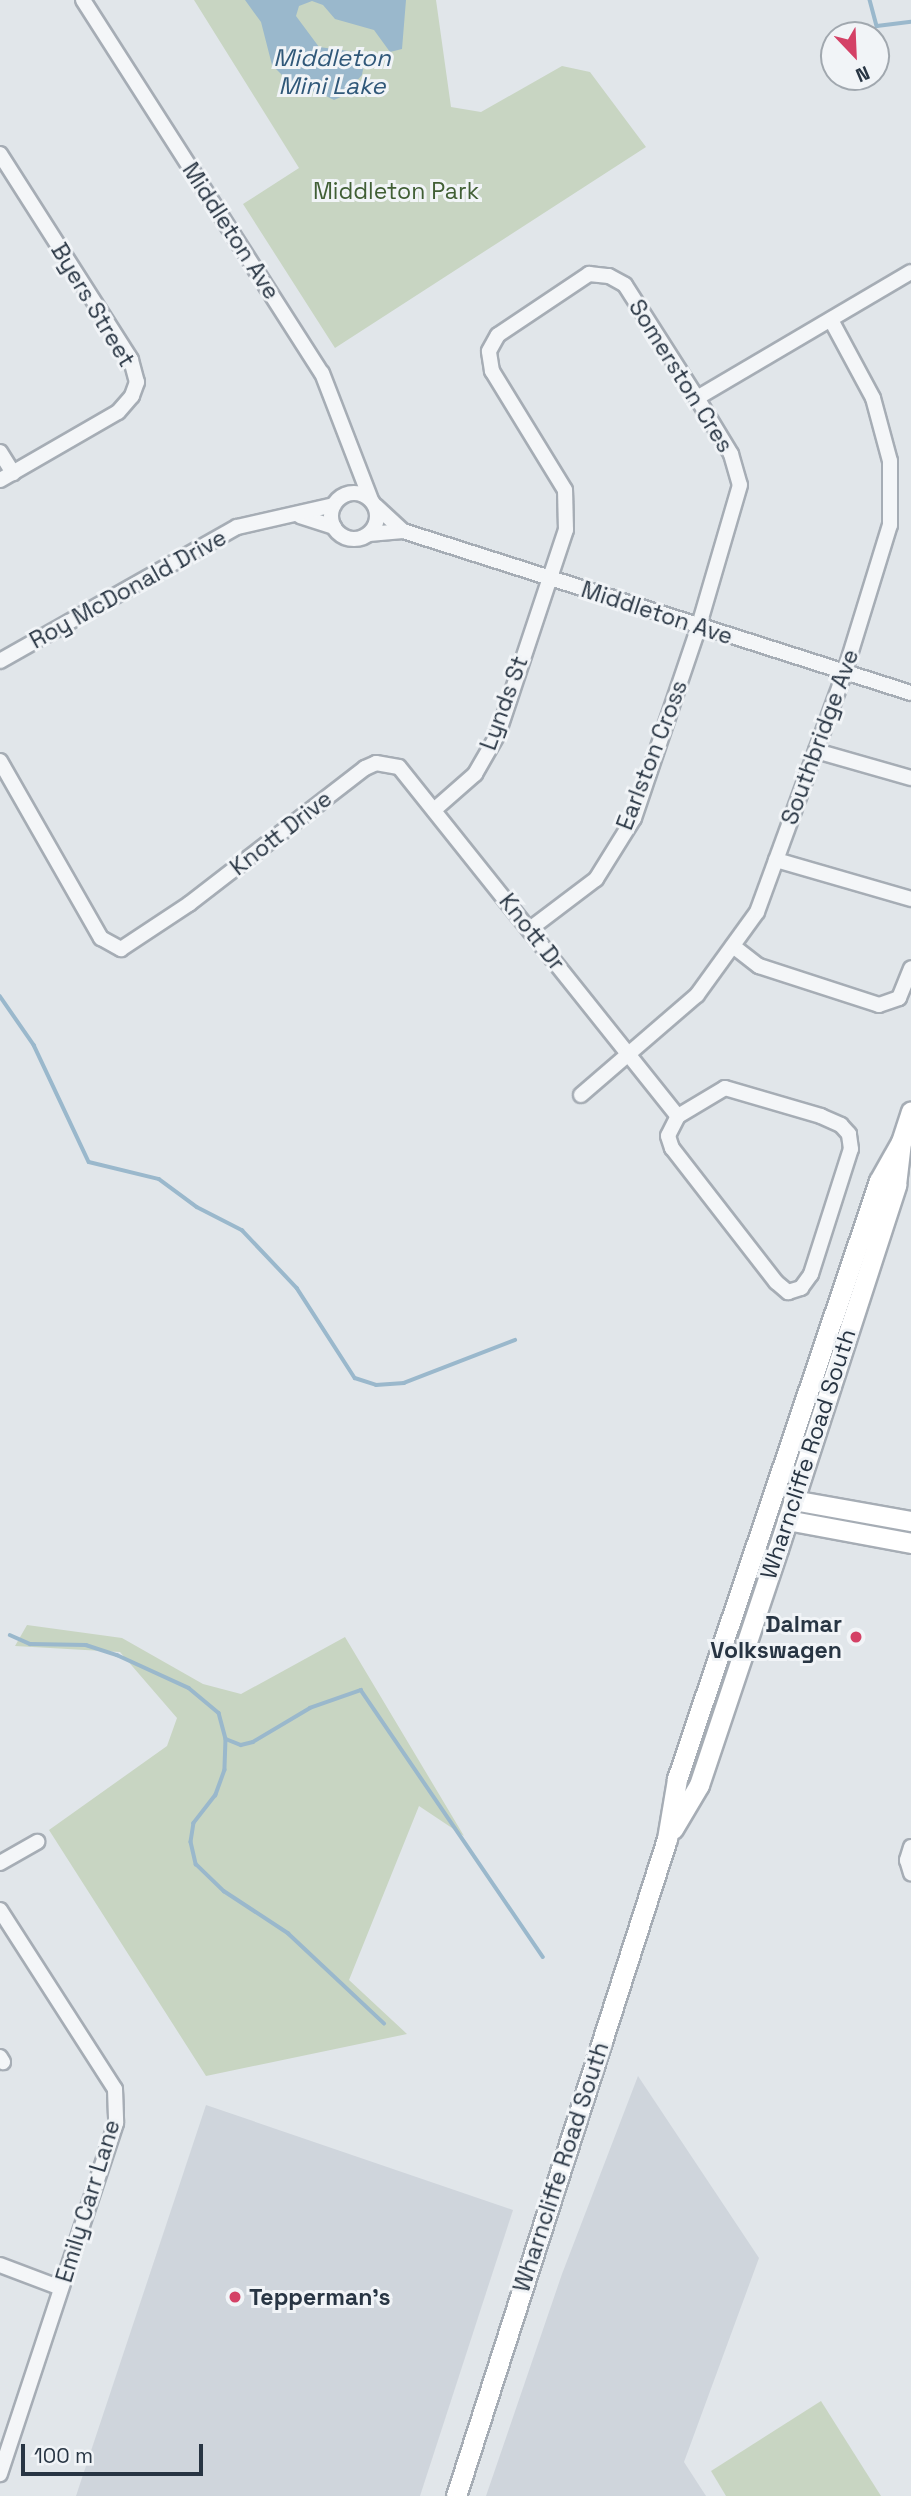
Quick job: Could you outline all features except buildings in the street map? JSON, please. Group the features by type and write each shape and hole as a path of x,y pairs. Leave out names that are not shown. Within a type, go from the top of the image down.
{"main road":[{"name":"Wharncliffe Road South","path":"456,2496 667,1839 677,1780 879,1181 901,1142 911,1112"},
{"name":"Wharncliffe Road South","path":"667,1839 699,1785 896,1185 901,1142"},
{"path":"793,1500 911,1521"},
{"path":"787,1520 911,1543"}],"street":[{"name":"Middleton Ave","path":"83,0 322,373 358,471 374,503"},
{"name":"Byers Street","path":"0,154 131,360 137,382 132,396 118,412 7,476"},
{"path":"697,398 911,272"},
{"name":"Somerston Cres","path":"547,579 566,530 565,490 492,371 489,351 498,335 589,274 609,276 625,285 697,398 731,454 740,485 698,629"},
{"name":"Southbridge Ave","path":"580,1095 629,1056 697,995 757,912 845,671 890,526 890,461 873,398 831,320"},
{"path":"0,452 7,476"},
{"path":"334,527 339,500 358,471"},
{"path":"339,500 359,493 374,503 403,531"},
{"name":"Roy McDonald Drive","path":"0,661 237,527 300,516 339,500"},
{"path":"369,534 375,526 374,503"},
{"path":"300,516 334,527 354,539 369,534 403,531"},
{"name":"Middleton Ave","path":"403,531 698,629 911,693"},
{"name":"Lynds St","path":"434,810 475,774 498,734 547,579"},
{"name":"Earlston Cross","path":"530,929 596,879 634,818 698,629"},
{"path":"816,751 911,778"},
{"name":"Knott Drive","path":"0,761 101,938 121,948 189,904 376,763 399,768 434,810"},
{"name":"Knott Dr","path":"434,810 678,1116"},
{"path":"776,860 911,899"},
{"path":"733,946 759,966 879,1004 899,998 911,968"},
{"path":"725,1088 821,1116 841,1125 849,1135 851,1149 811,1274 801,1288 788,1292 776,1282 672,1148 668,1136 678,1116 725,1088"},
{"path":"0,1863 37,1842"},
{"path":"911,1847 906,1860 911,1873"},
{"name":"Emily Carr Lane","path":"0,1910 114,2089 116,2123 0,2474"},
{"path":"0,2265 61,2288"}],"shaded area":[{"path":"638,2076 759,2258 684,2462 706,2496 486,2496 562,2274"},
{"path":"206,2105 513,2210 420,2496 76,2496"}],"green space":[{"name":"Middleton Park","path":"194,0 436,0 451,107 481,112 562,66 590,72 646,147 335,348 243,204 299,168"},
{"path":"27,1625 122,1638 203,1684 241,1694 345,1637 464,1836 419,1806 349,1980 407,2034 206,2076 49,1830 167,1746 177,1718 120,1652 15,1646"},
{"path":"821,2401 881,2496 726,2496 711,2471"}],"water":[{"name":"Middleton Mini Lake","path":"245,0 406,0 402,49 390,52 374,30 335,19 323,5 312,1 299,6 296,16 319,47 356,52 364,64 362,75 343,96 334,100 316,91 301,94 272,65 261,22"}],"waterway":[{"path":"870,0 877,26 911,22"},
{"path":"0,996 34,1045 89,1162 159,1179 197,1207 242,1230 297,1288 355,1378 376,1385 404,1383 515,1340"},
{"path":"10,1635 30,1644 86,1645 117,1655 189,1688 219,1713 226,1739 225,1770 216,1795 194,1823 191,1842 196,1864 224,1891 288,1933 384,2023"},
{"path":"226,1739 241,1745 253,1742 310,1708 361,1690 543,1957"}],"place":[{"name":"Dalmar Volkswagen","path":"856,1637"},
{"name":"Tepperman's","path":"235,2297"}]}
